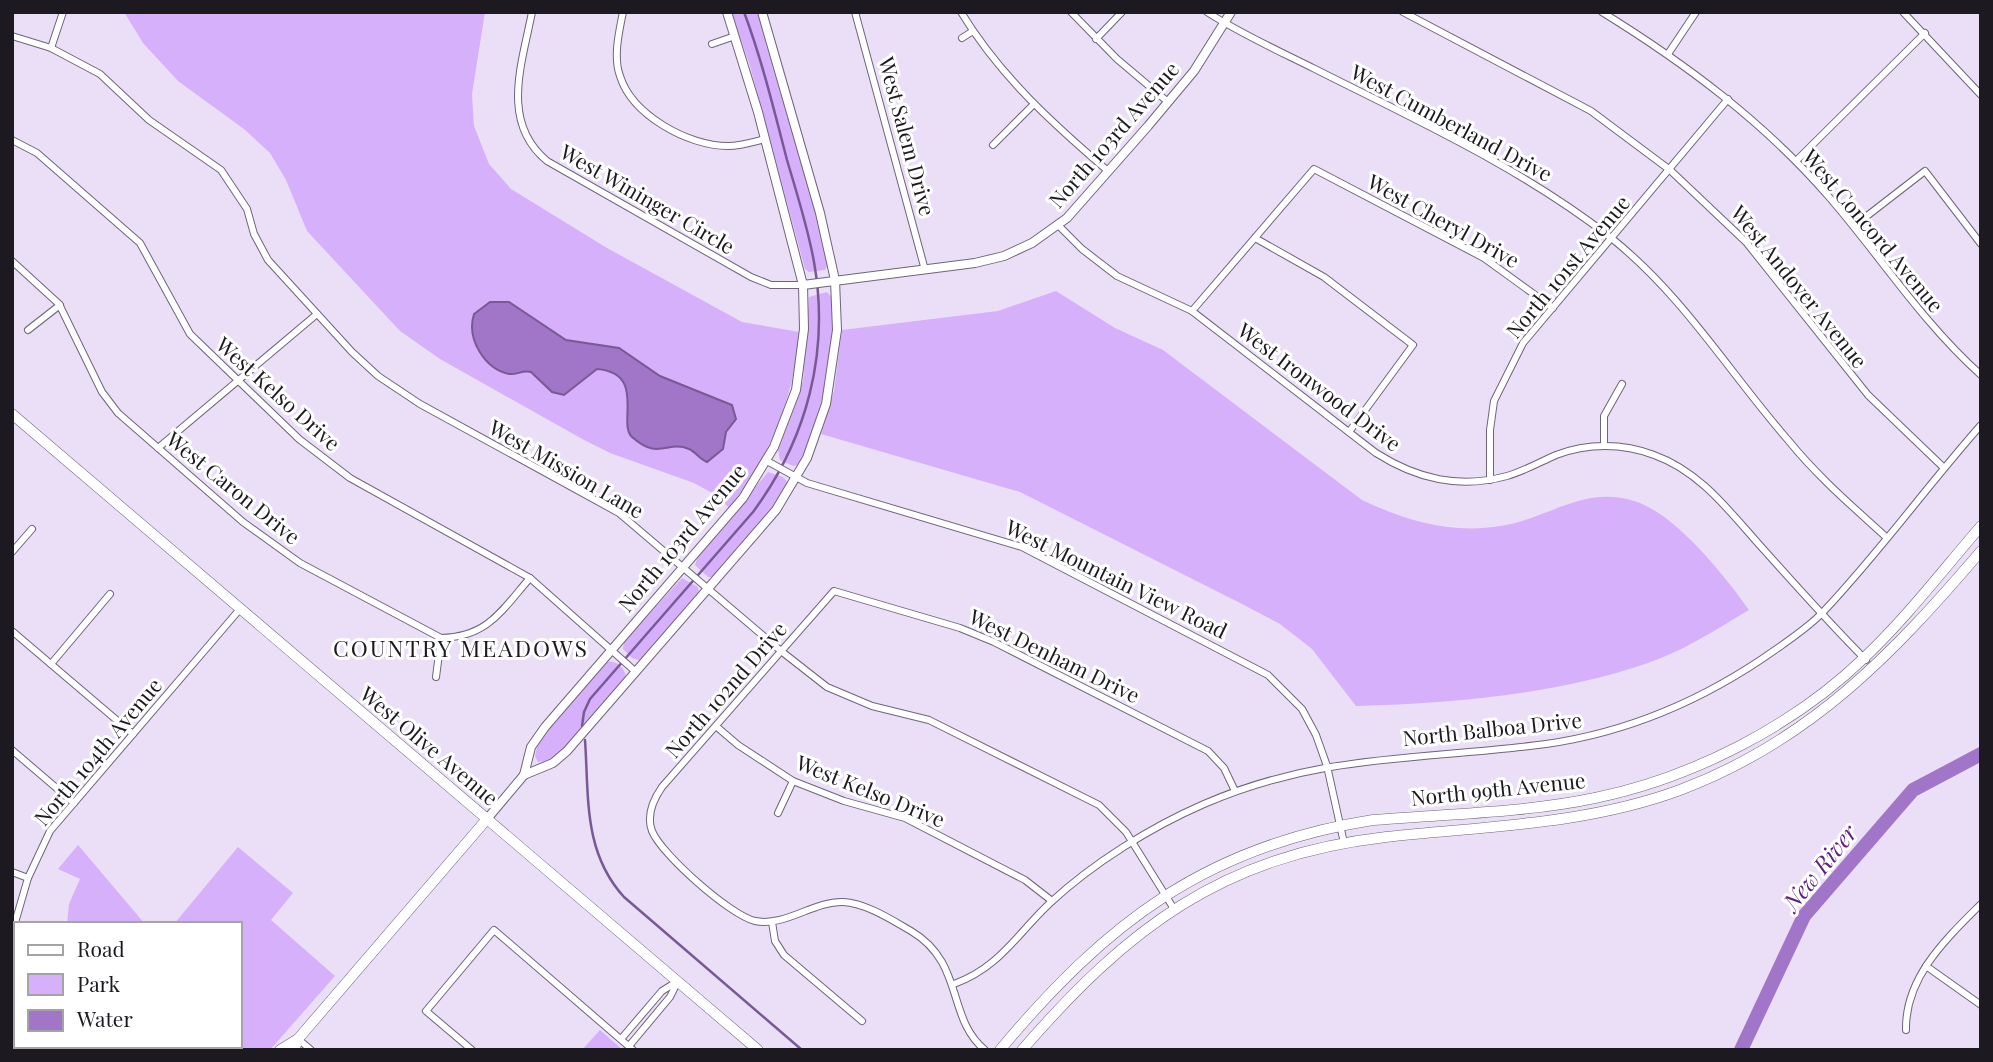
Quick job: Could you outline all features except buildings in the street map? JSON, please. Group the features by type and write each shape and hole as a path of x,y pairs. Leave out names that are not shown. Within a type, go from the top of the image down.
{"main road":[{"name":"West Olive Avenue","path":"12,414 758,1050"},
{"name":"North 99th Avenue","path":"1000,1050 1041,1000 1093,948 1165,895 1265,846 1340,825 1560,803 1634,788 1719,755 1802,707 1864,658 1981,526"},
{"name":"North 99th Avenue","path":"1022,1050 1101,964 1140,931 1174,909 1251,870 1345,843 1563,821 1602,814 1678,790 1729,769 1793,733 1875,668 1920,623 1981,551"},
{"path":"1560,803 1563,821"},
{"name":"North 103rd Avenue","path":"280,1050 298,1039 487,819"},
{"name":"North 103rd Avenue","path":"294,1050 298,1039"}],"street":[{"path":"51,48 62,12"},
{"name":"West Wininger Circle","path":"532,12 517,105 522,131 531,146 547,161 751,277 771,285 803,285"},
{"path":"622,12 618,66 626,92 635,104 687,137 704,143 729,146 765,139"},
{"path":"727,12 765,139 803,285"},
{"path":"762,12 813,187 835,281"},
{"name":"West Salem Drive","path":"855,12 925,270"},
{"path":"961,12 973,31 1033,105 1108,171"},
{"path":"1071,12 1096,39 1168,102"},
{"path":"1096,39 1122,12"},
{"name":"West Cumberland Drive","path":"1207,12 1493,159 1550,193 1612,239 1644,267 1703,329 1789,442 1886,537"},
{"name":"North 103rd Avenue","path":"487,819 524,775 537,738 738,505 767,461 796,390 804,328 803,285 925,270 1004,256 1032,243 1058,225 1168,102 1194,71 1230,12"},
{"name":"West Andover Avenue","path":"1403,12 1591,111 1670,170 1746,242 1868,396 1943,467"},
{"name":"West Concord Avenue","path":"1602,12 1668,54 1728,99 1796,161 1854,226 1923,316 1981,375"},
{"path":"1668,54 1696,12"},
{"path":"1903,12 1981,95"},
{"path":"962,38 973,31"},
{"path":"1796,161 1925,33"},
{"name":"West Mission Lane","path":"12,36 51,48 100,74 157,126 221,170 247,209 254,233 268,260 352,352 399,390 619,513 811,675 845,695 872,706 929,720 1099,805 1119,823 1134,843 1174,909"},
{"path":"712,44 735,36"},
{"name":"North 101st Avenue","path":"1490,480 1490,430 1494,401 1523,343 1728,99"},
{"path":"993,145 1033,105"},
{"name":"West Kelso Drive","path":"12,140 37,153 140,243 185,326 237,381 299,439 350,478 530,578 636,672"},
{"name":"West Cheryl Drive","path":"1255,238 1314,169 1484,258 1553,308"},
{"path":"1854,226 1925,171 1981,244"},
{"name":"West Ironwood Drive","path":"1058,225 1082,249 1116,275 1192,311 1402,470 1452,482 1490,480 1510,475 1558,454 1604,446 1655,455 1693,476 1711,491 1822,614 1875,668"},
{"path":"1192,311 1255,238 1324,277 1413,345 1349,432"},
{"name":"West Caron Drive","path":"12,261 60,305 102,392 118,413 243,522 300,563 441,638"},
{"name":"North 103rd Avenue","path":"524,775 559,759 765,525 797,478 817,433 831,384 837,330 835,281"},
{"path":"28,330 60,305"},
{"path":"158,448 317,314"},
{"path":"1604,446 1604,416 1622,384"},
{"name":"North Balboa Drive","path":"954,984 985,971 1052,901 1134,843 1178,817 1235,791 1327,766 1384,757 1545,744 1637,722 1688,703 1763,658 1822,614 1981,425"},
{"name":"West Mountain View Road","path":"767,461 797,478 1005,540 1246,662 1284,688 1302,709 1327,766 1345,843"},
{"path":"12,552 32,529"},
{"path":"436,677 441,638 465,637 482,629 530,578"},
{"name":"North 102nd Drive","path":"772,922 754,921 726,905 662,848 652,831 649,814 662,787 834,591"},
{"name":"West Denham Drive","path":"834,591 960,628 1006,648 1208,751 1224,768 1235,791"},
{"path":"51,664 110,594"},
{"name":"North 104th Avenue","path":"15,922 28,878 50,831 240,608"},
{"path":"12,631 132,734"},
{"name":"West Kelso Drive","path":"716,727 737,745 793,781 844,801 905,818 1025,880 1052,901"},
{"path":"12,750 74,803"},
{"path":"778,813 793,781"},
{"path":"12,872 28,878"},
{"path":"863,1021 784,955 775,941 772,922 835,903 865,908 924,941 941,960 954,984 966,1026 985,1050"},
{"path":"1906,1030 1906,1008 1926,967 1947,937 1981,904"},
{"path":"472,1050 426,1011 494,930 631,1048 670,997 678,981"},
{"path":"1926,967 1981,1005"},
{"path":"621,1039 662,991 678,981"},
{"path":"298,1039 311,1050"}],"green space":[{"path":"124,12 485,12 472,94 474,126 489,164 511,189 607,248 742,322 799,332 792,380 778,425 757,468 729,508 716,495 694,483 610,453 584,440 440,359 400,331 307,231 286,180 270,153 244,129 178,81 143,43"},
{"path":"731,12 759,12 824,241 829,263 825,270 809,272 805,269 750,66"},
{"path":"1056,291 1115,328 1163,350 1362,500 1415,520 1468,528 1506,525 1569,504 1600,497 1634,501 1666,518 1698,547 1749,610 1672,653 1610,675 1502,696 1356,706 1312,649 1280,624 1242,604 1020,492 821,434 834,391 842,330 998,311"},
{"path":"827,292 833,303 834,323 827,376 813,430 799,465 793,466 780,460 778,450 803,381 809,297"},
{"path":"768,472 783,477 788,483 772,510 714,577 708,577 695,565 698,556"},
{"path":"682,578 698,587 699,594 641,661 632,658 623,649 624,642"},
{"path":"607,662 620,666 626,678 562,752 550,761 538,762 535,756 538,742"},
{"path":"78,845 143,922 67,922 69,904 80,879 58,869"},
{"path":"238,847 293,893 271,920 335,976 270,1050 23,1050 242,1048 242,922 176,922"},
{"path":"600,1030 623,1050 582,1050"}],"water":[{"path":"490,302 509,302 566,340 619,348 660,376 732,405 736,419 726,432 723,449 707,462 691,450 681,447 656,449 641,444 628,431 626,389 621,379 612,373 597,369 564,395 552,392 531,372 509,374 492,366 475,343 472,324 474,314"}],"waterway":[{"path":"582,726 590,699 753,512 788,455 810,393 819,329 814,262 767,85 744,12"},
{"path":"585,740 591,823 601,862 611,880 624,897 802,1050"},
{"name":"New River","path":"1741,1050 1804,916 1913,790 1981,754"}],"district":[{"name":"COUNTRY MEADOWS","path":"461,647"}]}
